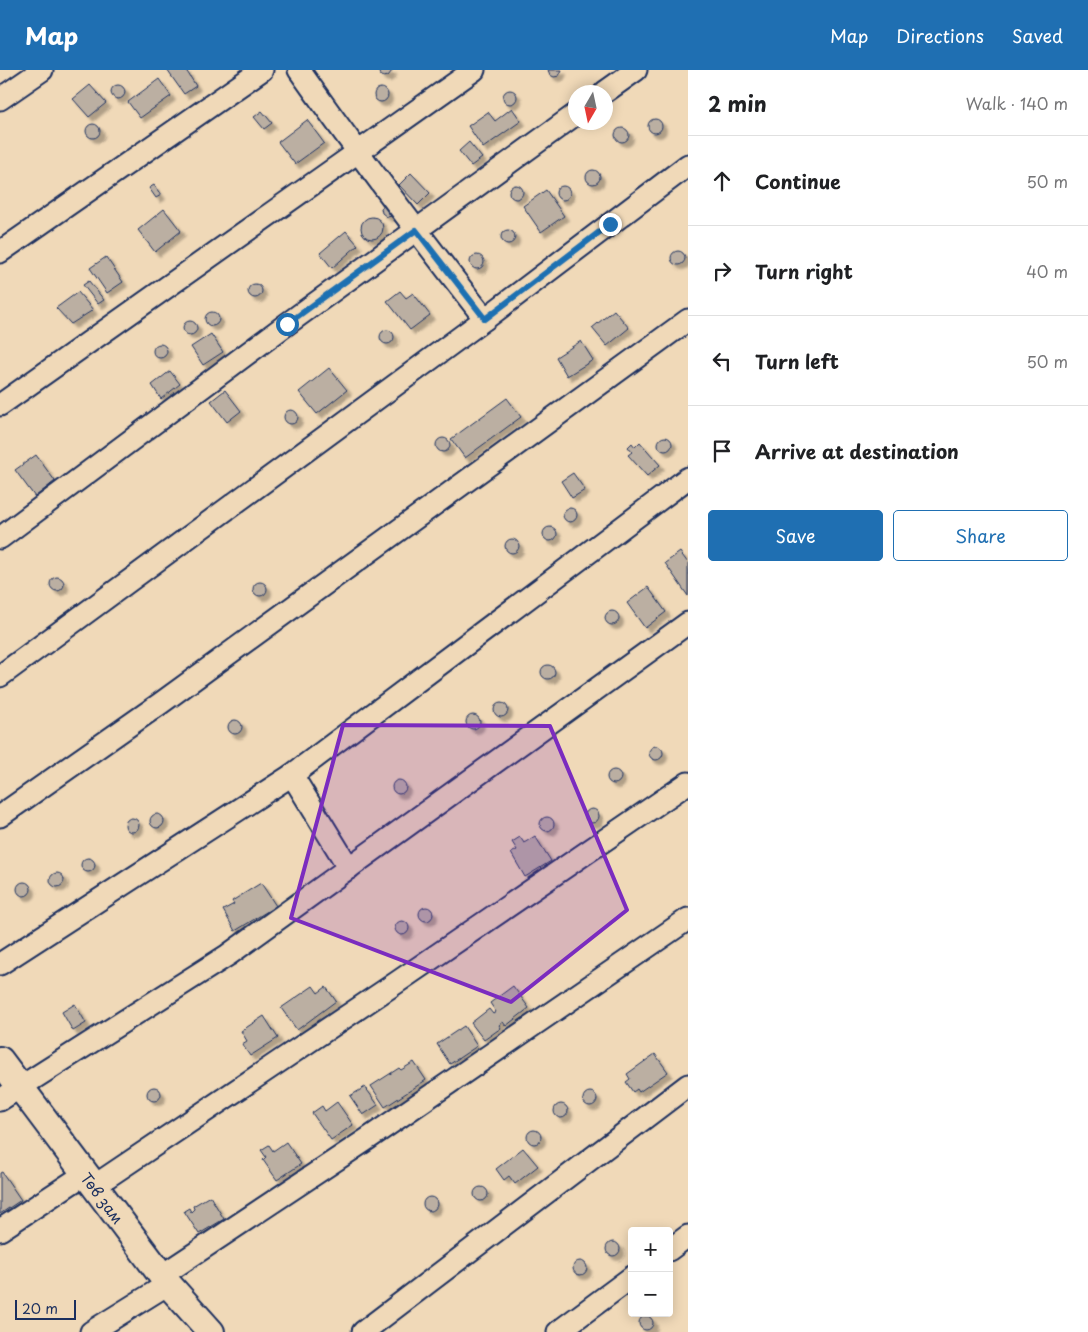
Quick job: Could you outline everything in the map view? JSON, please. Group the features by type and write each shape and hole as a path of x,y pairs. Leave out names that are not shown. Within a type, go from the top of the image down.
{"street":[{"path":"0,100 42,70"},
{"path":"0,252 262,70"},
{"path":"299,70 358,153 485,319"},
{"path":"0,405 474,70"},
{"path":"613,86 636,70"},
{"path":"0,538 287,324 568,120"},
{"path":"0,676 485,319 688,165"},
{"path":"0,816 169,698 688,320"},
{"path":"0,964 292,775 688,478"},
{"path":"10,1094 228,955 688,623"},
{"path":"292,775 349,868"},
{"path":"0,1230 90,1180 396,983 688,783"},
{"path":"91,1332 688,919"},
{"name":"Төв зам","path":"0,1060 10,1094 90,1180 164,1280 211,1332"},
{"path":"363,1332 688,1085"},
{"path":"673,1247 688,1236"},
{"path":"558,1332 628,1280"}],"highlighted area":[{"path":"343,725 550,726 627,910 511,1002 291,918"}],"building":[{"path":"167,70 186,70 196,86 184,94"},
{"path":"378,70 392,71 388,76 384,77 380,75"},
{"path":"548,70 562,70 559,76 554,77 550,75"},
{"path":"159,79 171,96 140,118 128,102"},
{"path":"90,85 106,103 89,117 73,99"},
{"path":"118,85 123,87 125,92 123,97 118,99 113,97 111,92 113,87"},
{"path":"381,88 386,90 388,95 386,100 381,102 376,100 374,95 376,90"},
{"path":"510,90 515,92 517,97 515,102 510,104 505,102 503,97 505,92"},
{"path":"512,108 521,121 483,148 468,126 488,112 495,121"},
{"path":"262,111 272,123 264,129 254,117"},
{"path":"655,119 660,121 662,126 660,131 655,133 650,131 648,126 650,121"},
{"path":"307,120 324,143 295,164 278,142"},
{"path":"93,124 98,126 100,131 98,136 93,138 88,136 86,131 88,126"},
{"path":"622,128 627,130 629,135 627,140 622,142 617,140 615,135 617,130"},
{"path":"469,142 482,158 471,166 459,151"},
{"path":"593,170 598,172 600,177 598,182 593,184 588,182 586,177 588,172"},
{"path":"411,173 430,193 418,205 399,185"},
{"path":"154,185 161,195 156,198 149,188"},
{"path":"516,185 521,187 523,192 521,197 516,199 511,197 509,192 511,187"},
{"path":"563,186 568,188 570,193 568,198 563,200 558,198 556,193 558,188"},
{"path":"546,190 564,216 541,232 523,206"},
{"path":"386,204 394,214 392,216 387,217 382,213 381,208"},
{"path":"164,209 181,231 155,252 138,230"},
{"path":"372,217 380,220 383,228 380,236 372,239 364,236 361,228 364,220"},
{"path":"508,230 513,232 515,237 513,242 508,244 503,242 501,237 503,232"},
{"path":"346,231 358,245 332,268 320,253"},
{"path":"678,251 683,253 685,258 683,263 678,265 673,263 671,258 673,253"},
{"path":"477,255 482,257 484,262 482,267 477,269 472,267 470,262 472,257"},
{"path":"106,257 123,282 107,293 90,268"},
{"path":"89,281 104,300 98,304 83,285"},
{"path":"255,284 260,286 262,291 260,296 255,298 250,296 248,291 250,286"},
{"path":"400,291 406,298 413,293 430,315 410,330 387,301"},
{"path":"78,292 93,310 71,324 56,308"},
{"path":"614,310 629,328 607,346 592,328"},
{"path":"212,312 217,314 219,319 217,324 212,326 207,324 205,319 207,314"},
{"path":"190,321 195,323 197,328 195,333 190,335 185,333 183,328 185,323"},
{"path":"387,330 392,332 394,337 392,342 387,344 382,342 380,337 382,332"},
{"path":"211,334 223,352 203,365 191,347"},
{"path":"581,341 593,360 567,376 556,357"},
{"path":"160,344 165,346 167,351 165,356 160,358 155,356 153,351 155,346"},
{"path":"329,368 347,390 317,414 299,392"},
{"path":"170,371 180,384 161,399 152,385"},
{"path":"225,390 241,411 227,422 211,401"},
{"path":"507,398 521,417 465,458 451,439"},
{"path":"291,410 296,412 298,417 296,422 291,424 286,422 284,417 286,412"},
{"path":"665,437 670,439 672,444 670,449 665,451 660,449 658,444 660,439"},
{"path":"443,438 448,440 450,445 448,450 443,452 438,450 436,445 438,440"},
{"path":"640,442 660,465 647,476 628,455 632,452 628,447 632,443 635,447"},
{"path":"36,455 55,481 35,497 15,470"},
{"path":"573,473 585,490 572,498 561,481"},
{"path":"570,508 575,510 577,515 575,520 570,522 565,520 563,515 565,510"},
{"path":"550,527 555,529 557,534 555,539 550,541 545,539 543,534 545,529"},
{"path":"512,539 517,541 519,546 517,551 512,553 507,551 505,546 507,541"},
{"path":"680,552 688,563 688,596 665,563"},
{"path":"57,577 62,579 64,584 62,589 57,591 52,589 50,584 52,579"},
{"path":"260,582 265,584 267,589 265,594 260,596 255,594 253,589 255,584"},
{"path":"648,587 666,612 645,628 627,603"},
{"path":"612,611 617,613 619,618 617,623 612,625 607,623 605,618 607,613"},
{"path":"548,665 553,667 555,672 553,677 548,679 543,677 541,672 543,667"},
{"path":"501,703 506,705 508,710 506,715 501,717 496,715 494,710 496,705"},
{"path":"473,715 478,717 480,722 478,727 473,729 468,727 466,722 468,717"},
{"path":"235,720 240,722 242,727 240,732 235,734 230,732 228,727 230,722"},
{"path":"656,746 661,748 663,753 661,758 656,760 651,758 649,753 651,748"},
{"path":"614,770 619,772 621,777 619,782 614,784 609,782 607,777 609,772"},
{"path":"399,780 404,782 406,787 404,792 399,794 394,792 392,787 394,782"},
{"path":"592,809 597,811 599,816 597,821 592,823 587,821 585,816 587,811"},
{"path":"157,814 162,816 164,821 162,826 157,828 152,826 150,821 152,816"},
{"path":"547,817 552,819 554,824 552,829 547,831 542,829 540,824 542,819"},
{"path":"132,818 137,820 139,825 137,830 132,832 127,830 125,825 127,820"},
{"path":"535,836 551,861 525,877 511,853 517,850 512,842 520,837 524,843"},
{"path":"88,858 93,860 95,865 93,870 88,872 83,870 81,865 83,860"},
{"path":"57,873 62,875 64,880 62,885 57,887 52,885 50,880 52,875"},
{"path":"24,882 29,884 31,889 29,894 24,896 19,894 17,889 19,884"},
{"path":"261,883 276,906 235,931 223,910 234,904 232,901"},
{"path":"426,907 431,909 433,914 431,919 426,921 421,919 419,914 421,909"},
{"path":"402,921 407,923 409,928 407,933 402,935 397,933 395,928 397,923"},
{"path":"313,986 318,993 326,987 336,1001 297,1030 281,1008"},
{"path":"513,986 529,1008 506,1026 503,1022 499,1025 501,1028 484,1040 471,1023 489,1009 493,1014 496,1012 490,1003"},
{"path":"75,1004 86,1023 73,1031 62,1012"},
{"path":"264,1016 278,1038 250,1056 242,1044 247,1041 241,1031"},
{"path":"464,1026 477,1046 450,1064 437,1044"},
{"path":"655,1054 668,1072 639,1092 637,1089 633,1092 626,1082 630,1079 627,1074"},
{"path":"414,1062 426,1080 385,1107 371,1086 399,1068 401,1070"},
{"path":"154,1087 159,1089 161,1094 159,1099 154,1101 149,1099 147,1094 149,1089"},
{"path":"365,1087 378,1105 363,1115 350,1096"},
{"path":"590,1092 595,1094 597,1099 595,1104 590,1106 585,1104 583,1099 585,1094"},
{"path":"337,1102 353,1125 331,1140 312,1113 322,1106 325,1111"},
{"path":"561,1104 566,1106 568,1111 566,1116 561,1118 556,1116 554,1111 556,1106"},
{"path":"534,1130 539,1132 541,1137 539,1142 534,1144 529,1142 527,1137 529,1132"},
{"path":"286,1142 301,1164 277,1180 263,1160 266,1157 261,1150 269,1145 273,1151"},
{"path":"523,1148 538,1166 515,1184 509,1176 504,1180 496,1169"},
{"path":"2,1172 21,1200 0,1214 0,1173"},
{"path":"481,1187 486,1189 488,1194 486,1199 481,1201 476,1199 474,1194 476,1189"},
{"path":"210,1196 224,1219 199,1234 184,1211 189,1208 191,1212 194,1209 193,1206"},
{"path":"430,1197 435,1199 437,1204 435,1209 430,1211 425,1209 423,1204 425,1199"},
{"path":"613,1242 618,1244 620,1249 618,1254 613,1256 608,1254 606,1249 608,1244"},
{"path":"580,1261 585,1263 587,1268 585,1273 580,1275 575,1273 573,1268 575,1263"},
{"path":"649,1317 652,1320 651,1328 646,1330 641,1328 639,1323 641,1318"}],"route":[{"path":"287,324 416,230 485,319 610,224"}]}
